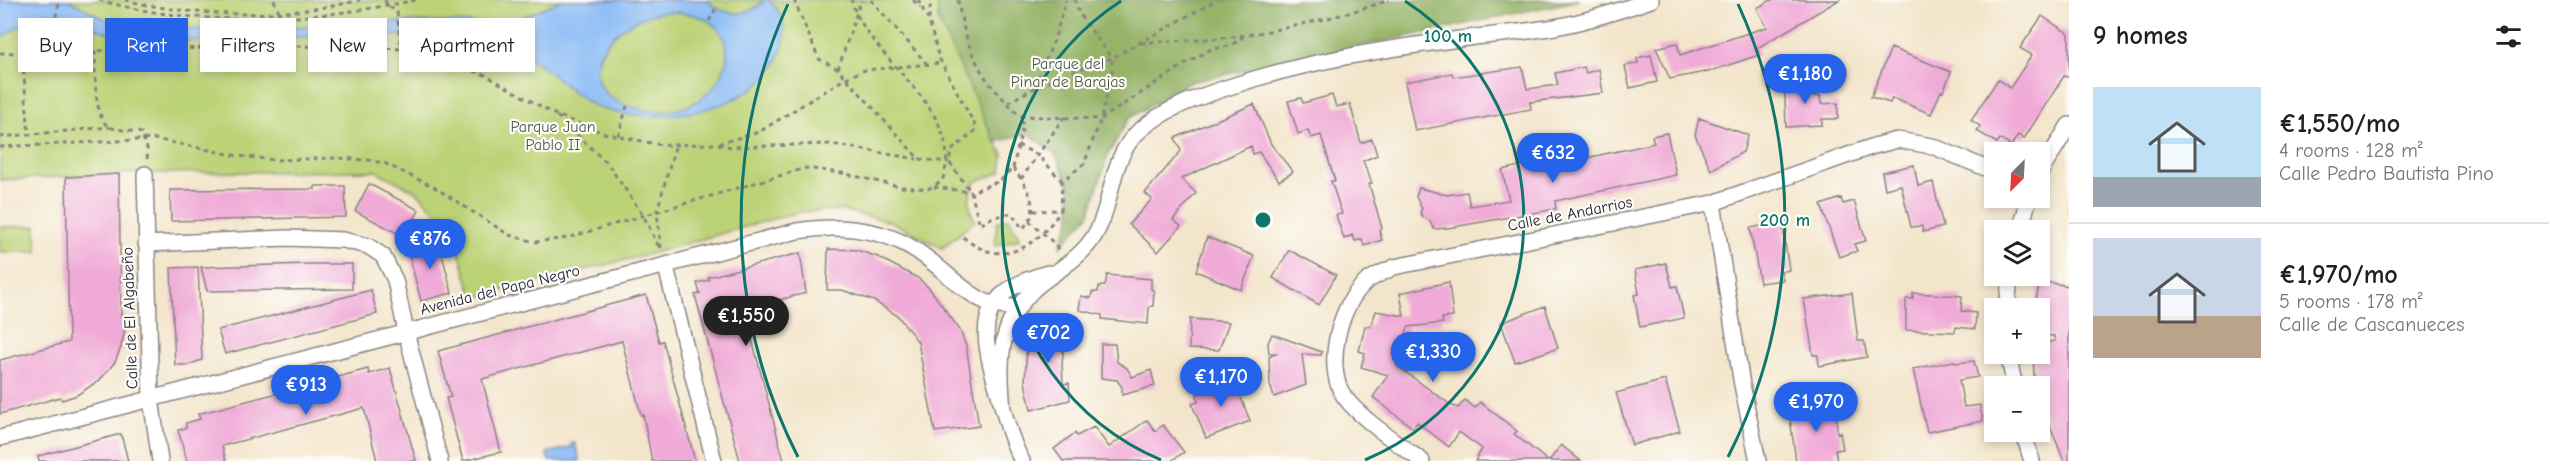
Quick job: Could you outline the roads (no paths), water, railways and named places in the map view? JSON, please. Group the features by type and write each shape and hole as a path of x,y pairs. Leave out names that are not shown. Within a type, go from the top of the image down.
{"street":[{"path":"1003,410 1001,353 1012,315 1034,289 1088,246 1103,219 1123,153 1136,134 1163,114 1216,91 1272,73 1351,55 1555,27 1603,16 1651,0"},
{"path":"2050,156 2069,125"},
{"name":"Calle de Andarrios","path":"1422,461 1363,416 1342,392 1334,367 1338,334 1348,304 1366,282 1394,267 1713,203 1897,140 1932,146 1984,167"},
{"name":"Calle de El Algabeño","path":"146,174 151,399 160,461"},
{"path":"1713,203 1742,385 1758,461"},
{"name":"Avenida del Papa Negro","path":"0,438 666,267 797,231 845,227 867,230 909,246 924,255 973,295 992,306"},
{"path":"146,244 286,238 343,240 368,246 382,256 395,280 406,332 440,461"},
{"path":"1023,461 1014,445 988,358 985,326 992,306 1009,291 1028,280 1064,266"},
{"path":"666,267 714,461"},
{"path":"992,306 1019,306"},
{"path":"2026,442 2032,461"}],"water":[{"path":"0,0 68,0 105,19 105,32 93,27 93,18 18,18 18,27 0,39"},
{"path":"561,0 707,0 728,12 743,13 758,6 764,0 769,0 780,15 784,26 783,45 776,64 763,79 748,92 730,101 689,113 649,116 617,113 588,102 535,62 535,18 518,18","holes":["664,12 696,16 716,27 726,44 726,63 718,81 703,97 682,108 656,111 627,106 608,95 598,80 597,64 604,47 618,32 639,19"]},
{"path":"387,22 399,22 399,35 387,35"},
{"path":"308,26 308,37 296,37 296,27"},
{"path":"188,29 200,29 200,41 188,41"},
{"path":"575,443 580,461 549,461 547,453 572,447 571,444"}],"park label":[{"name":"Parque del Pinar de Barajas","path":"1068,73"},
{"name":"Parque Juan Pablo II","path":"553,136"}]}
